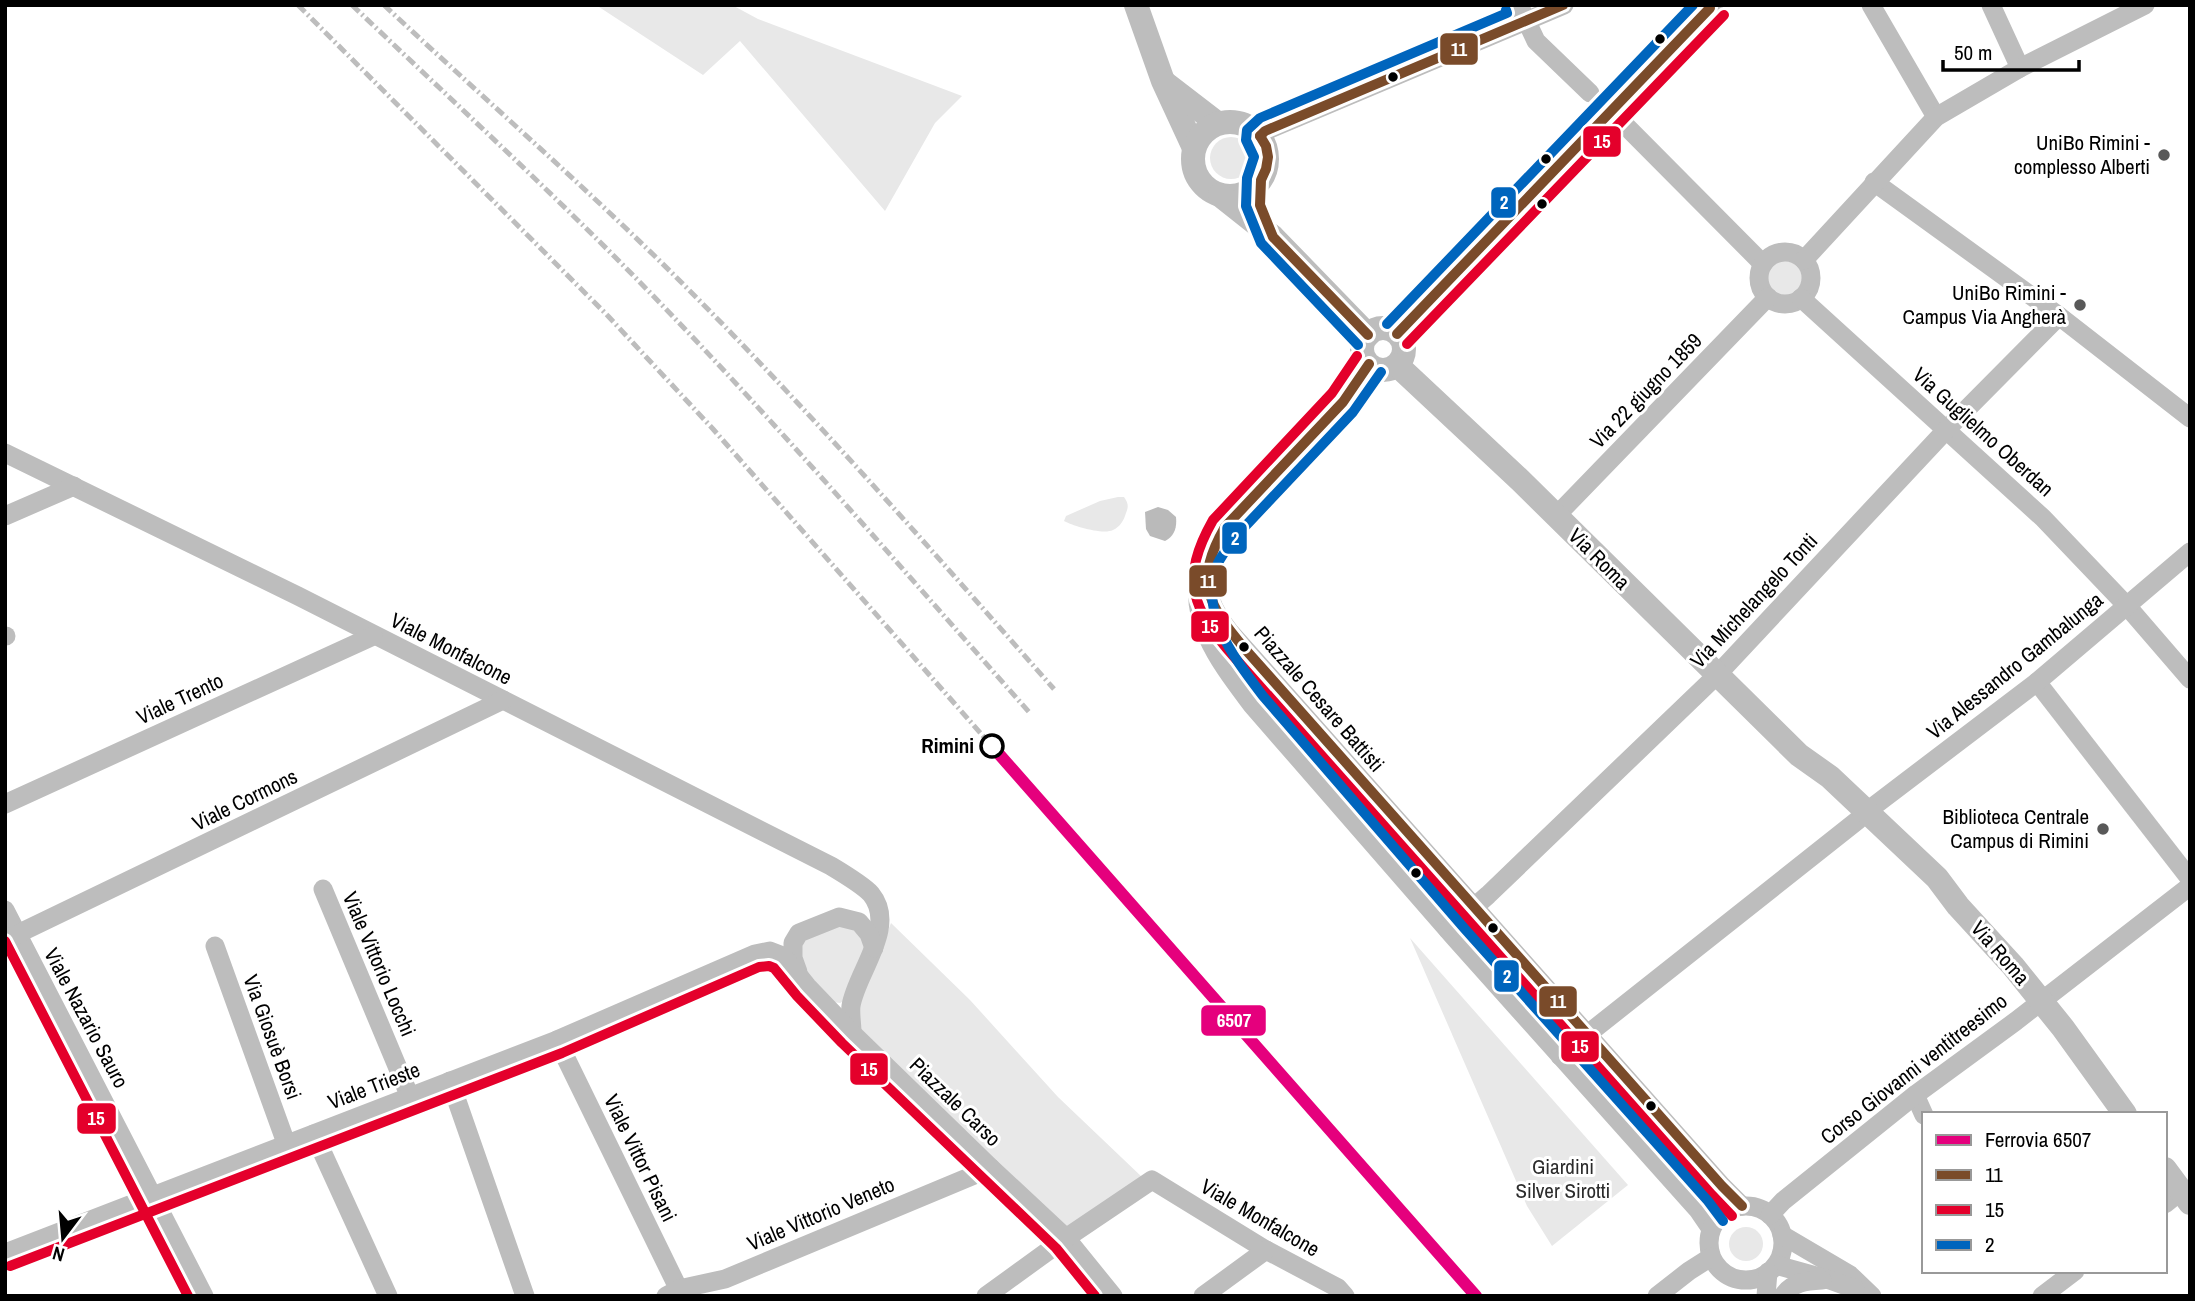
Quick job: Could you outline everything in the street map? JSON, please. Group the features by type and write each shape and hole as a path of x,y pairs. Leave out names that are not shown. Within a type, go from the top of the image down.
{"main road":[{"path":"1136,5 1163,81 1194,148"},
{"path":"1163,81 1217,123"},
{"path":"1220,195 1243,194 1254,188 1266,169 1266,146 1260,135 1240,123 1217,123 1199,138 1192,160 1200,182 1273,237 1368,335"},
{"path":"1261,180 1260,205 1273,237"},
{"path":"1379,329 1398,334 1404,346 1402,360 1387,370 1380,370 1369,364 1363,353 1368,335 1379,329"},
{"name":"Via Roma","path":"1397,365 1556,516 1798,755 1818,784 1862,816 1930,887 1958,906 2006,958 2063,1028 2124,1112"},
{"path":"2167,1173 2179,1199"}],"street":[{"path":"1260,135 1522,13 1564,5"},
{"path":"1871,5 1936,117"},
{"path":"1991,5 2020,68"},
{"path":"1804,260 1936,117 2020,68 2145,5"},
{"path":"1398,334 1711,6"},
{"path":"1522,13 1536,41 1590,93"},
{"path":"1611,111 1634,131 1763,264"},
{"path":"1874,182 2059,316 2190,418"},
{"path":"1787,252 1804,260 1809,267 1811,284 1801,298 1795,302 1781,303 1768,297 1760,285 1763,264 1778,253 1787,252"},
{"name":"Via 22 giugno 1859","path":"1556,516 1768,297"},
{"name":"Via Guglielmo Oberdan","path":"1801,298 2043,518 2127,606 2190,678"},
{"name":"Via Michelangelo Tonti","path":"1473,908 1716,676 1947,429 2059,316"},
{"path":"1369,364 1343,402 1225,527 1213,546 1203,563 1197,588 1203,628 1224,668 1252,705 1712,1229"},
{"name":"Viale Monfalcone","path":"5,453 298,596 826,862 871,894 878,911 879,929 874,948"},
{"path":"5,516 74,486"},
{"name":"Piazzale Cesare Battisti","path":"1213,546 1207,592 1216,613 1473,908 1742,1206"},
{"name":"Via Alessandro Gambalunga","path":"1587,1033 2037,682 2190,552"},
{"name":"Viale Trento","path":"5,804 373,636"},
{"path":"2037,682 2190,879"},
{"name":"Viale Cormons","path":"11,937 503,701"},
{"name":"Corso Giovanni ventitreesimo","path":"1770,1215 1783,1200 1915,1095 2190,886"},
{"name":"Viale Vittorio Locchi","path":"323,889 410,1097"},
{"path":"1448,930 1473,908"},
{"name":"Viale Nazario Sauro","path":"5,909 11,937 154,1196 204,1296"},
{"name":"Piazzale Carso","path":"801,978 793,958 793,943 799,933 839,917 859,922 869,934 874,948"},
{"name":"Via Giosuè Borsi","path":"215,946 286,1143"},
{"path":"852,1033 851,1005 874,948"},
{"name":"Piazzale Carso","path":"755,954 769,951 783,956 852,1033 1066,1238 1113,1296"},
{"name":"Viale Trieste","path":"5,1253 557,1040 755,954"},
{"path":"828,1008 841,1009 851,1005"},
{"path":"1560,1056 1587,1033"},
{"name":"Viale Vittor Pisani","path":"557,1040 676,1294"},
{"path":"450,1081 525,1296"},
{"path":"1915,1095 1923,1112"},
{"path":"314,1134 388,1296"},
{"name":"Viale Vittorio Veneto","path":"676,1294 725,1279 991,1168"},
{"name":"Viale Monfalcone","path":"1066,1238 1152,1180 1266,1250 1338,1288 1345,1296"},
{"path":"1766,1296 1772,1268 1783,1247 1777,1224 1759,1208 1742,1206 1723,1213 1712,1229 1708,1245 1711,1258 1727,1276 1752,1280 1772,1268 1830,1280 1872,1296 1850,1275 1782,1235"},
{"path":"986,1296 1066,1238"},
{"path":"1203,1296 1266,1250"},
{"path":"1657,1296 1711,1258"},
{"path":"2050,1287 2072,1273"},
{"path":"1727,1276 1736,1296"},
{"path":"1783,1296 1786,1290 1802,1281 1830,1280"}],"green space":[{"path":"596,5 732,5 758,19 962,96 935,123 885,211 740,41 703,75"},
{"path":"1231,137 1246,143 1252,158 1246,173 1231,179 1216,173 1210,158 1216,143"},
{"path":"1784,261 1797,266 1802,279 1797,292 1784,297 1771,292 1766,279 1771,266"},
{"path":"1124,497 1128,508 1121,523 1113,530 1095,531 1064,521 1066,516 1100,501"},
{"path":"842,922 857,928 868,949 848,999 840,1003 833,1002 809,979 799,959 804,937"},
{"path":"891,923 970,1000 1058,1097 1143,1178 1066,1229 859,1031 858,1006"},
{"name":"Giardini Silver Sirotti","path":"1410,938 1628,1185 1552,1246 1527,1206"},
{"path":"1746,1227 1758,1232 1763,1244 1758,1256 1746,1261 1734,1256 1729,1244 1734,1232"}],"shaded area":[{"path":"1158,507 1168,510 1176,517 1175,531 1165,541 1150,536 1146,529 1145,512"}],"railway":[{"path":"298,5 608,316 713,429 991,745"},
{"path":"352,5 551,194 670,313 826,482 1029,712"},
{"path":"384,5 609,212 730,332 871,483 1054,689"}],"rail line":[{"name":"6507","path":"991,745 1476,1296"}],"transit line":[{"name":"11","path":"1260,136 1265,131 1563,5"},
{"name":"2","path":"1387,324 1693,5"},
{"name":"11","path":"1397,334 1710,8"},
{"name":"2","path":"1358,345 1261,243 1246,206 1247,178 1254,157 1246,140 1247,130 1260,118 1507,13 1506,10"},
{"name":"15","path":"1407,344 1724,15"},
{"name":"11","path":"1260,136 1268,157 1261,180 1260,205 1273,237 1368,335"},
{"name":"15","path":"1357,356 1332,393 1213,520 1196,560 1195,593 1200,609 1235,658 1732,1216"},
{"name":"11","path":"1369,364 1343,402 1225,527 1215,546 1208,577 1214,605 1221,619 1245,649 1742,1206"},
{"name":"2","path":"1381,372 1353,412 1236,536 1222,556 1213,581 1212,599 1222,634 1263,696 1723,1221"},
{"name":"15","path":"5,941 188,1296"},
{"name":"15","path":"10,1266 562,1053 759,967 769,966 774,968 842,1043 1056,1248 1095,1296"}],"place":[{"name":"UniBo Rimini - complesso Alberti","path":"2164,155"},
{"name":"UniBo Rimini - Campus Via Angherà","path":"2080,305"},
{"name":"Rimini","path":"992,746"},
{"name":"Biblioteca Centrale Campus di Rimini","path":"2103,829"}]}
